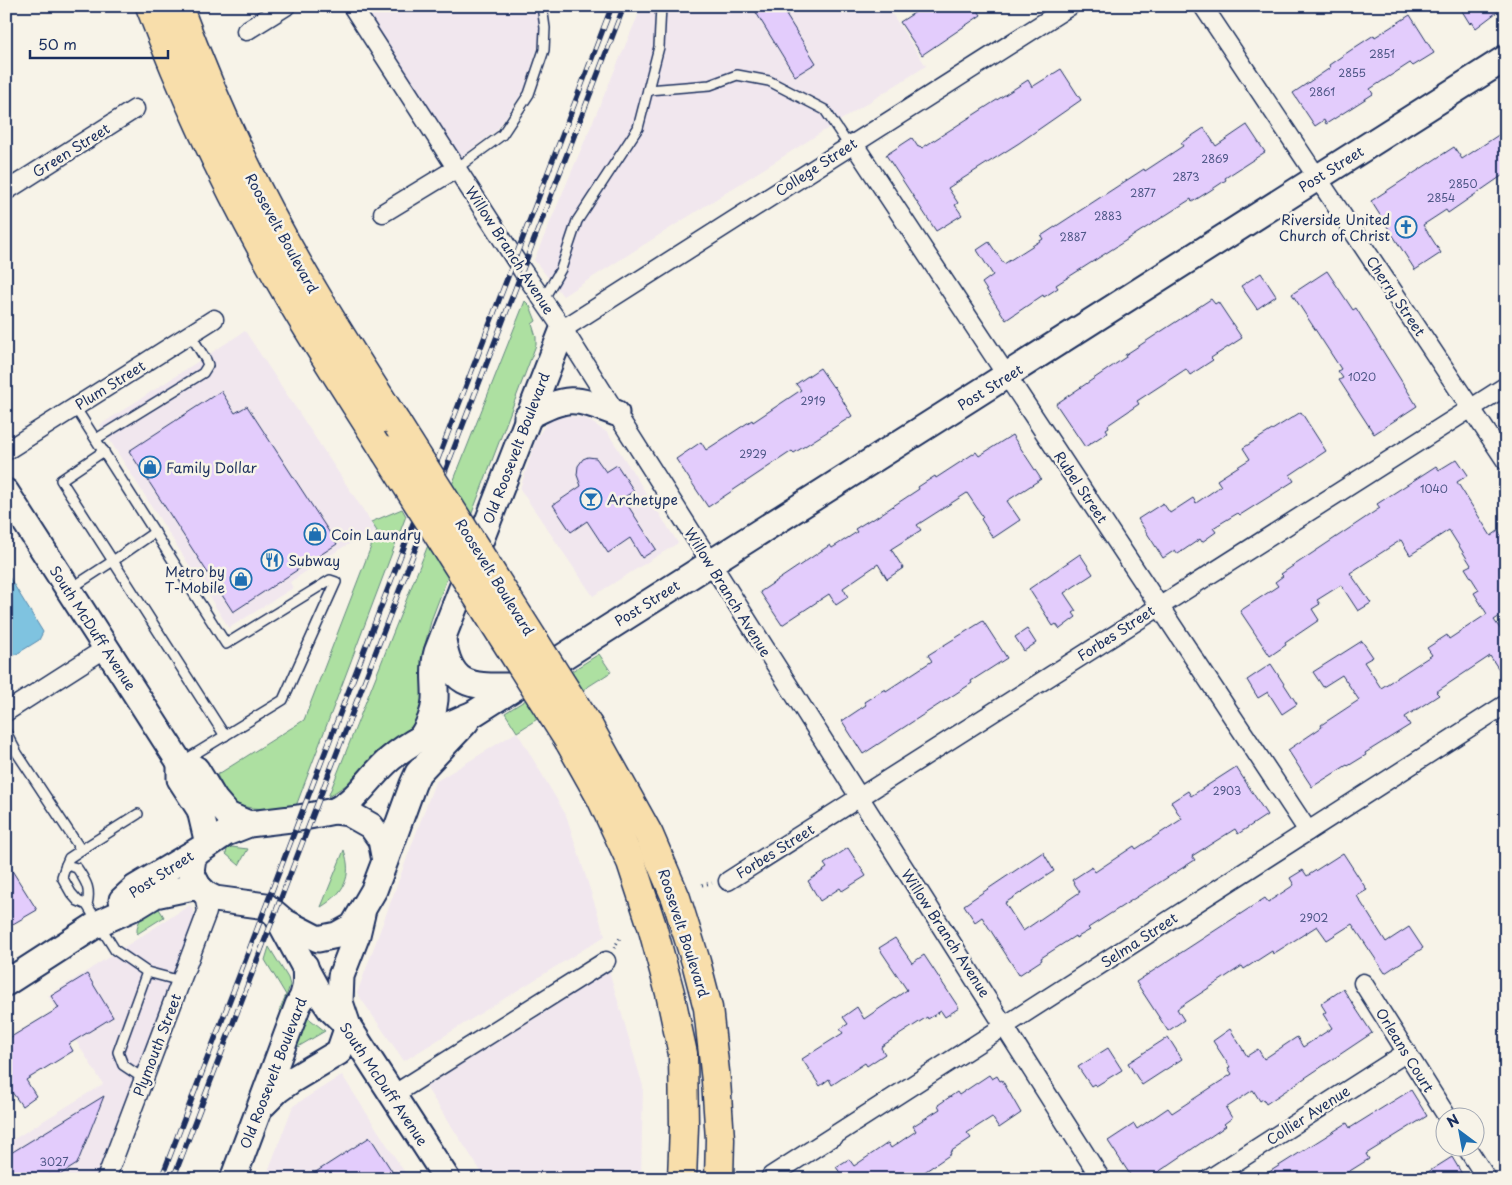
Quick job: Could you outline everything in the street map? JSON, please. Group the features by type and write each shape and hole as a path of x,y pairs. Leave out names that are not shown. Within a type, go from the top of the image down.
{"highway":[{"name":"Roosevelt Boulevard","path":"150,6 192,107 225,178 289,297 385,451 649,834 676,898 708,1008 720,1139 719,1179"},
{"name":"Roosevelt Boulevard","path":"178,6 213,94 246,167 290,249 338,332 397,424 579,734 601,798 631,862 652,926 670,993 683,1054 684,1126 682,1179"}],"street":[{"path":"246,32 286,6"},
{"name":"Willow Branch Avenue","path":"352,6 542,300 563,329 1101,1179"},
{"name":"College Street","path":"563,329 1070,6"},
{"name":"Cherry Street","path":"1203,6 1506,461"},
{"name":"Post Street","path":"6,983 93,914 219,836 249,824 300,818 334,811 354,798 392,757 421,738 473,714 1506,58"},
{"name":"Green Street","path":"6,191 135,109"},
{"name":"Rubel Street","path":"851,145 1160,605 1308,831"},
{"path":"383,213 457,168"},
{"name":"Plum Street","path":"6,451 214,319"},
{"name":"Old Roosevelt Boulevard","path":"421,738 434,707 434,665 527,417 563,329"},
{"name":"Forbes Street","path":"728,881 1506,386"},
{"path":"527,417 552,404 568,400 585,402 616,413"},
{"name":"South McDuff Avenue","path":"6,492 180,763 180,780 200,810 205,846"},
{"path":"443,640 449,664 460,679 474,686 516,686"},
{"path":"6,712 106,648"},
{"name":"Selma Street","path":"772,1176 1506,704"},
{"name":"Post Street","path":"385,860 413,784 422,767 473,714"},
{"name":"South McDuff Avenue","path":"180,763 196,770 215,800 228,815 249,824"},
{"path":"205,846 194,858 191,867 202,895 231,902 266,906 297,930 318,939 327,939 352,926 374,890 385,860 381,840 371,826 348,813 334,811"},
{"name":"Post Street","path":"93,914 137,906 163,892 202,895"},
{"name":"Plymouth Street","path":"106,1179 182,981 202,895"},
{"path":"260,1108 278,1090 292,1080 339,1052 348,1026 340,1002 341,976 357,935 363,907"},
{"name":"South McDuff Avenue","path":"276,913 317,990 330,1009 348,1026 447,1179"},
{"path":"393,1094 606,961"},
{"name":"Old Roosevelt Boulevard","path":"233,1179 298,1005 304,996 306,987 305,966"},
{"name":"Orleans Court","path":"1363,983 1442,1108"},
{"name":"Collier Avenue","path":"1209,1179 1407,1052"},
{"path":"1473,1158 1487,1179"}],"lane":[{"path":"457,168 502,135 529,94 544,50 542,6"},
{"path":"542,300 561,269 578,220 638,128 659,48 661,6"},
{"path":"648,90 710,85 738,75 769,81 826,110 851,145"},
{"path":"96,439 203,373 208,366 190,334"},
{"path":"75,407 226,644 330,580 336,582 283,700 180,763"},
{"path":"104,451 61,480 225,736"},
{"path":"68,590 155,532"},
{"path":"6,732 17,753 80,850"},
{"path":"138,814 69,858 62,877 71,894 93,914 115,950 147,972 182,981"},
{"path":"66,865 77,868 87,884 93,914"},
{"path":"144,1079 123,1065 118,1052 147,972"}],"shaded area":[{"path":"364,6 538,6 541,38 524,90 497,130 460,158"},
{"path":"642,6 887,6 926,66 563,296 534,260"},
{"path":"245,331 377,531 343,547 290,582 293,588 229,628 100,425"},
{"path":"561,415 585,418 608,433 678,543 593,596 520,489 536,439 546,424"},
{"path":"517,732 566,815 605,936 404,1061 357,993 435,782"},
{"path":"190,905 196,916 95,1179 6,1179 6,1144 103,1084 48,996"},
{"path":"609,971 643,1086 641,1179 486,1179 426,1087"},
{"path":"342,1075 409,1179 265,1179 293,1106"}],"green space":[{"path":"525,301 530,306 536,321 532,324 536,345 432,618 421,659 425,688 421,712 410,728 377,751 346,785 328,797"},
{"path":"402,509 406,516 296,806 250,808 237,804 228,795 217,775 304,720 377,531 371,522"},
{"path":"599,654 611,672 517,732 505,713"},
{"path":"231,847 248,849 239,865 226,854 227,849"},
{"path":"344,850 347,860 347,876 336,896 321,907"},
{"path":"156,904 164,917 137,934 140,920"},
{"path":"269,947 288,978 290,985 281,1012 279,1011 286,995 265,960"},
{"path":"302,1013 325,1031 296,1048 295,1047"}],"water":[{"path":"6,572 43,632 39,640 15,655 6,654"}],"building":[{"path":"752,6 801,6 786,15 816,63 795,76"},
{"path":"925,6 975,6 981,15 922,55 900,22"},
{"path":"1459,6 1505,6 1476,28 1472,22 1470,24"},
{"path":"1410,15 1434,53 1413,66 1410,63 1370,89 1373,94 1326,124 1324,120 1315,126 1293,93 1330,68 1329,65 1354,48"},
{"path":"1061,69 1081,100 1019,143 948,188 958,203 955,205 962,215 936,231 886,155 912,138 918,147 922,148 1028,80 1032,87"},
{"path":"1247,125 1265,152 1225,178 1226,180 1211,190 1192,202 1191,199 1056,285 1058,288 1044,297 1043,295 1006,320 982,283 993,275 977,250 989,242 1004,264 1043,239 1041,236 1183,146 1181,143 1204,128 1216,146"},
{"path":"1506,130 1506,173 1448,213 1446,210 1423,225 1441,253 1415,270 1371,201 1454,147 1462,159"},
{"path":"1327,271 1353,310 1356,308 1417,406 1374,434 1339,380 1343,378 1338,371 1341,369 1292,294"},
{"path":"1261,273 1276,296 1257,309 1241,286"},
{"path":"1211,299 1215,304 1218,302 1242,338 1211,358 1213,360 1190,375 1186,369 1137,401 1139,404 1108,425 1109,427 1106,429 1108,432 1085,447 1056,404 1126,357 1125,355"},
{"path":"820,368 834,386 852,416 794,453 792,451 708,507 676,459 701,442 706,450 752,420 753,422 801,390 796,384"},
{"path":"221,391 235,413 247,406 337,544 233,612 129,451"},
{"path":"1301,412 1326,451 1290,475 1294,481 1240,515 1238,513 1213,528 1216,532 1202,542 1200,539 1178,554 1175,550 1163,558 1138,519 1163,503 1170,513 1193,498 1196,503 1221,486 1217,480 1250,459 1243,448"},
{"path":"1012,435 1041,479 1007,501 1020,520 993,538 981,519 983,517 967,493 917,525 921,530 891,549 903,568 887,579 878,564 843,588 848,597 836,605 829,594 782,625 760,592 830,545 832,548 857,532 855,529 919,489 918,487 935,476 936,478 976,452 979,456"},
{"path":"588,457 596,458 606,472 617,465 634,491 623,498 656,549 642,558 630,538 608,553 587,521 571,532 553,505 581,486 577,475 578,466 583,459"},
{"path":"1457,459 1468,475 1457,482 1491,536 1498,531 1506,543 1506,612 1494,620 1506,637 1506,680 1490,656 1436,692 1439,695 1405,717 1410,725 1365,753 1366,755 1312,787 1288,750 1359,700 1342,675 1323,687 1313,672 1362,641 1373,657 1364,662 1381,688 1432,655 1427,648 1447,635 1449,639 1487,614 1474,593 1479,590 1465,568 1471,565 1449,530 1410,555 1401,540 1350,573 1371,603 1358,611 1341,585 1317,600 1320,604 1312,609 1319,620 1285,643 1286,645 1270,656 1240,611 1278,586 1275,582 1283,576 1281,574 1380,508 1377,504 1436,466 1439,470"},
{"path":"1080,554 1093,574 1064,593 1076,611 1073,613 1076,617 1060,629 1056,624 1053,626 1029,589"},
{"path":"983,621 1007,658 863,754 842,721 866,705 864,702 885,689 886,691 932,661 928,655"},
{"path":"1027,629 1036,643 1024,651 1015,637"},
{"path":"1271,664 1297,704 1282,714 1268,692 1258,698 1247,680"},
{"path":"1236,767 1267,815 1238,834 1235,829 1192,856 1195,860 1088,928 1090,930 1076,938 1075,936 1041,958 1042,960 1019,975 982,917 975,922 964,905 1043,852 1054,871 1005,903 1023,931 1080,892 1072,880 1092,867 1095,872 1134,846 1136,849 1182,819 1171,802 1188,791 1191,796"},
{"path":"848,848 866,876 842,891 840,888 820,901 808,881 827,868 824,864"},
{"path":"1343,853 1367,890 1357,896 1386,942 1409,927 1423,948 1385,973 1352,924 1327,940 1317,926 1273,954 1272,951 1244,969 1242,966 1177,1009 1184,1020 1168,1031 1136,982 1265,898 1268,902 1294,885 1290,878 1303,870 1307,876"},
{"path":"6,861 37,910 6,928"},
{"path":"895,938 912,963 924,955 959,1008 945,1017 941,1011 928,1019 927,1017 882,1046 881,1048 885,1054 867,1066 865,1063 832,1085 829,1079 820,1086 802,1059 843,1033 840,1029 848,1024 843,1017 857,1007 864,1019 907,990 879,948"},
{"path":"87,974 113,1017 69,1044 73,1051 26,1080 36,1096 22,1106 6,1084 6,1040 59,1008 51,996"},
{"path":"1343,989 1372,1033 1266,1104 1263,1099 1260,1101 1253,1090 1226,1108 1232,1118 1224,1124 1226,1126 1148,1179 1133,1179 1108,1141 1134,1124 1137,1129 1168,1108 1172,1113 1232,1074 1228,1068 1230,1067 1213,1041 1230,1029 1247,1056 1258,1049 1264,1059 1297,1037 1303,1047 1332,1028 1323,1014 1326,1012 1321,1004"},
{"path":"1168,1037 1182,1059 1142,1085 1128,1063"},
{"path":"1108,1048 1122,1070 1096,1086 1094,1084 1091,1086 1078,1067"},
{"path":"989,1075 992,1079 997,1076 1000,1081 1002,1080 1021,1113 999,1128 992,1117 967,1133 971,1138 950,1152 951,1154 914,1179 834,1179 841,1174 836,1167 849,1159 854,1166 888,1143 891,1148 916,1131 913,1126 940,1109 938,1105 957,1092 959,1095"},
{"path":"1411,1090 1427,1116 1366,1154 1369,1159 1337,1179 1258,1179 1347,1123 1350,1128"},
{"path":"104,1096 77,1164 58,1176 49,1175 43,1179 6,1179 6,1156"},
{"path":"370,1137 397,1179 305,1179"},
{"path":"1453,1158 1465,1179 1417,1179"}],"railway":[{"path":"161,1179 612,6"},
{"path":"173,1179 624,6"}],"place":[{"name":"Riverside United Church of Christ","path":"1406,227"},
{"name":"Family Dollar","path":"150,467"},
{"name":"Archetype","path":"591,499"},
{"name":"Coin Laundry","path":"315,534"},
{"name":"Subway","path":"272,560"},
{"name":"Metro by T-Mobile","path":"241,579"}]}
